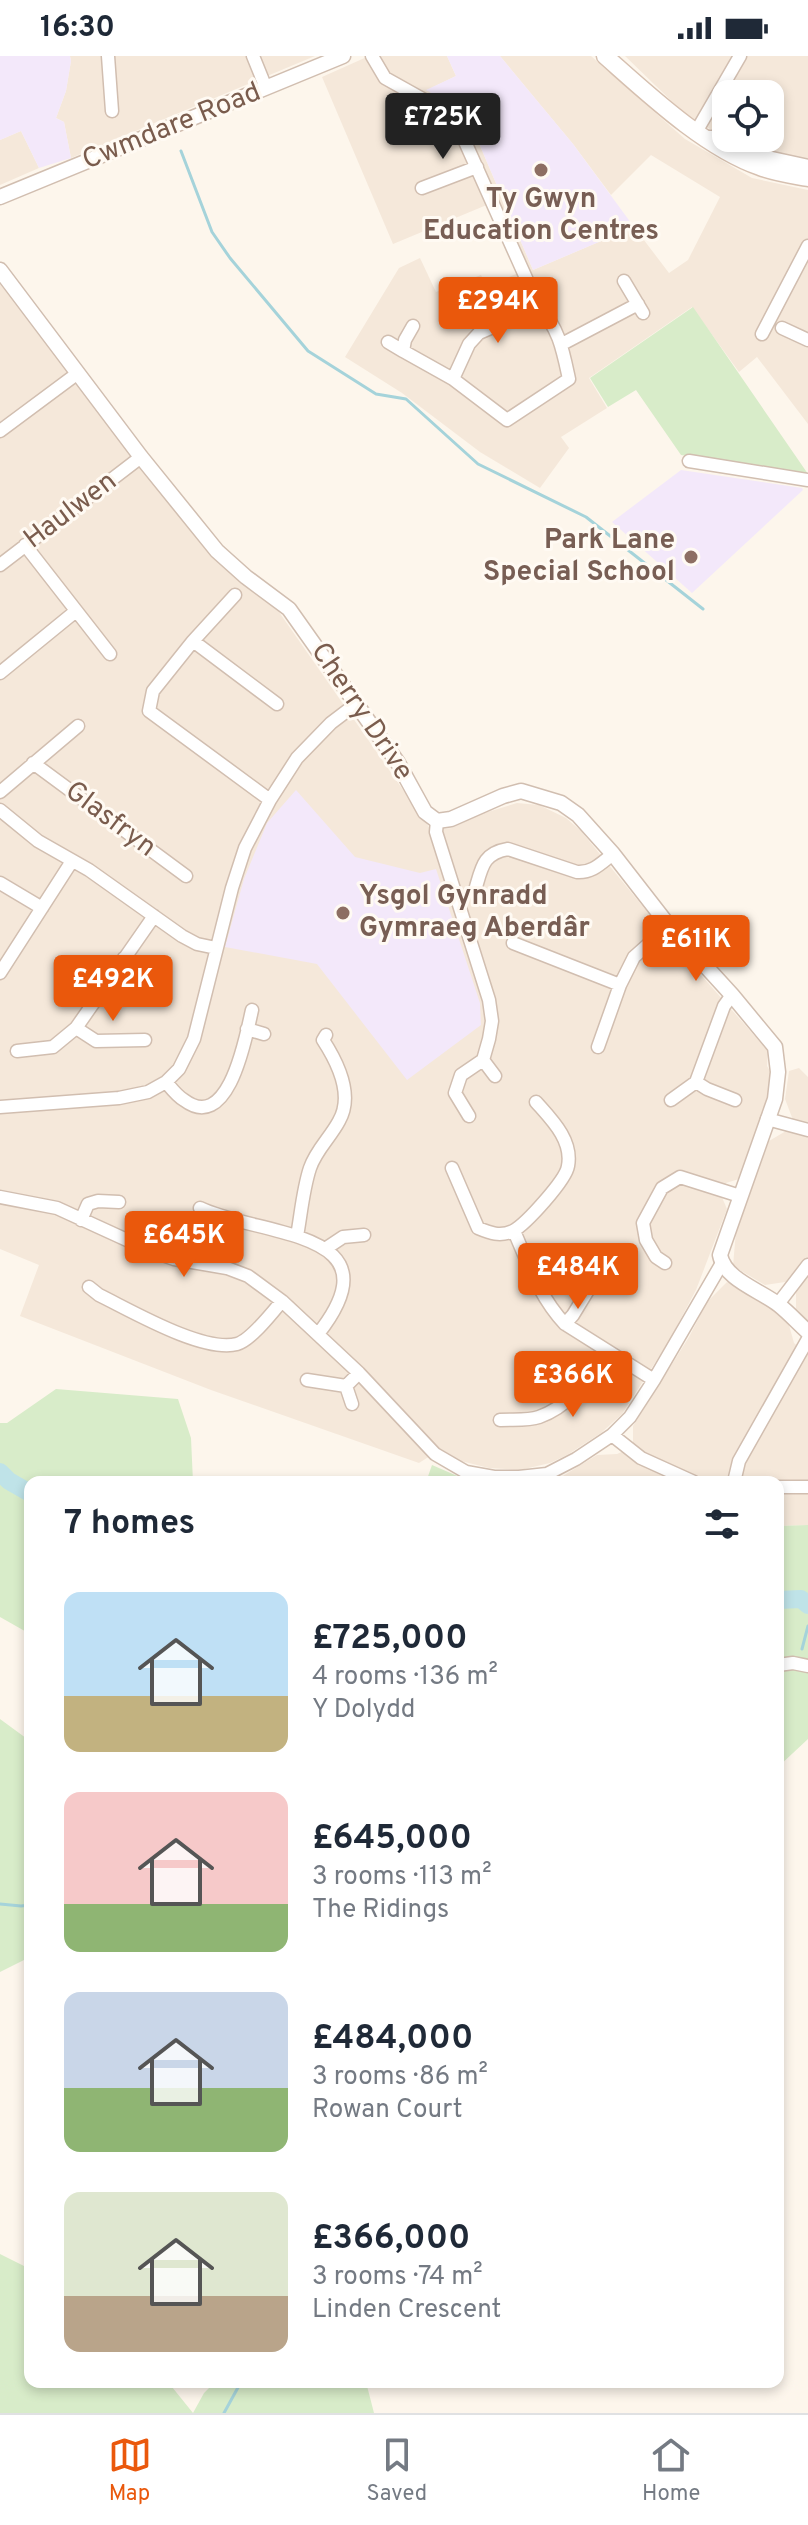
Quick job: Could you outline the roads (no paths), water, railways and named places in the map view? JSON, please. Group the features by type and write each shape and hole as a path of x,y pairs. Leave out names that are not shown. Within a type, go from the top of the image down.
{"main road":[{"path":"605,56 655,100 701,134 757,166 808,178"}],"street":[{"path":"108,56 112,111"},
{"path":"253,56 266,88"},
{"name":"Cwmdare Road","path":"0,197 343,56"},
{"path":"372,56 385,78 449,116 458,126 539,307 552,320 562,344 569,379 507,420 453,379 388,342"},
{"path":"740,56 701,134 763,156 808,166"},
{"path":"422,188 477,167"},
{"path":"762,334 808,246"},
{"name":"Cherry Drive","path":"0,270 141,457 217,551 289,609 398,763 425,812 437,821"},
{"path":"562,344 640,308 624,281"},
{"path":"453,379 469,344 479,333 539,307"},
{"path":"403,351 413,326"},
{"path":"782,328 808,340"},
{"path":"0,431 78,373"},
{"name":"Haulwen","path":"0,565 141,457"},
{"path":"689,461 808,480"},
{"path":"25,545 110,654"},
{"path":"235,595 153,691 149,711 270,800"},
{"path":"0,673 76,611"},
{"path":"193,641 277,704"},
{"path":"0,1107 119,1098 148,1092 166,1082 179,1069 194,1039 245,848 297,758 331,723 356,704"},
{"path":"0,792 78,726"},
{"name":"Glasfryn","path":"33,763 186,876"},
{"path":"469,1116 455,1093 461,1075 483,1060 492,1021 489,1000 436,832 437,821 451,819 521,791 561,803 578,815 669,926 775,1047 778,1072 775,1099 721,1247 722,1263 654,1380 630,1417 612,1435 547,1474 528,1476"},
{"path":"0,810 38,841 89,870 182,936 197,944 216,948"},
{"path":"475,879 489,856 508,849 577,872 591,871 613,854"},
{"path":"1,972 72,861"},
{"path":"0,883 42,908"},
{"path":"17,1051 53,1047 76,1028 154,916"},
{"path":"598,1047 620,985 634,957 669,926"},
{"path":"513,943 526,954 620,985"},
{"path":"124,958 162,991"},
{"path":"671,1100 696,1082 724,1006 732,995"},
{"path":"166,1082 193,1105 202,1106 216,1101 229,1087 252,1010"},
{"path":"76,1028 96,1041 145,1040"},
{"path":"247,1029 264,1034"},
{"path":"297,1236 310,1168 319,1148 341,1119 345,1088 334,1057 323,1040 326,1035"},
{"path":"483,1060 495,1076"},
{"path":"696,1082 735,1100"},
{"path":"452,1168 478,1228 494,1235 514,1231 555,1191 568,1167 567,1145 558,1127 536,1102"},
{"path":"767,1119 808,1130"},
{"path":"665,1263 656,1257 646,1240 643,1223 662,1188 680,1177 740,1196"},
{"path":"0,1197 57,1208 174,1259 227,1268 248,1276 282,1301 359,1373 435,1454 466,1472 508,1476"},
{"path":"81,1220 88,1204 119,1202"},
{"path":"200,1208 219,1217 297,1236 335,1257 344,1274 334,1314 318,1334"},
{"path":"514,1231 554,1313 565,1324 654,1380"},
{"path":"325,1249 343,1237 364,1235"},
{"path":"722,1263 733,1275 778,1304 808,1332"},
{"path":"565,1324 604,1264"},
{"path":"778,1304 808,1265"},
{"path":"108,1282 94,1291 168,1329 212,1345 239,1344 282,1301"},
{"path":"735,1476 739,1461 808,1339"},
{"path":"500,1420 537,1418 558,1408 576,1393 608,1351"},
{"path":"346,1386 359,1373"},
{"path":"307,1380 346,1386"},
{"path":"346,1386 352,1404"},
{"path":"612,1435 641,1458 681,1476"},
{"path":"784,1487 808,1487"},
{"path":"784,1664 808,1666"}],"waterway":[{"path":"181,151 212,232 308,351 376,394 406,399 478,464 586,517 703,609"},
{"path":"0,1472 24,1490"},
{"path":"784,1600 801,1599 808,1605"},
{"path":"802,1649 808,1626"},
{"path":"0,1904 24,1906"},
{"path":"224,2413 238,2388"}],"place":[{"name":"Ty Gwyn Education Centres","path":"541,170"},
{"name":"Park Lane Special School","path":"691,557"},
{"name":"Ysgol Gynradd Gymraeg Aberdâr","path":"343,913"}]}
